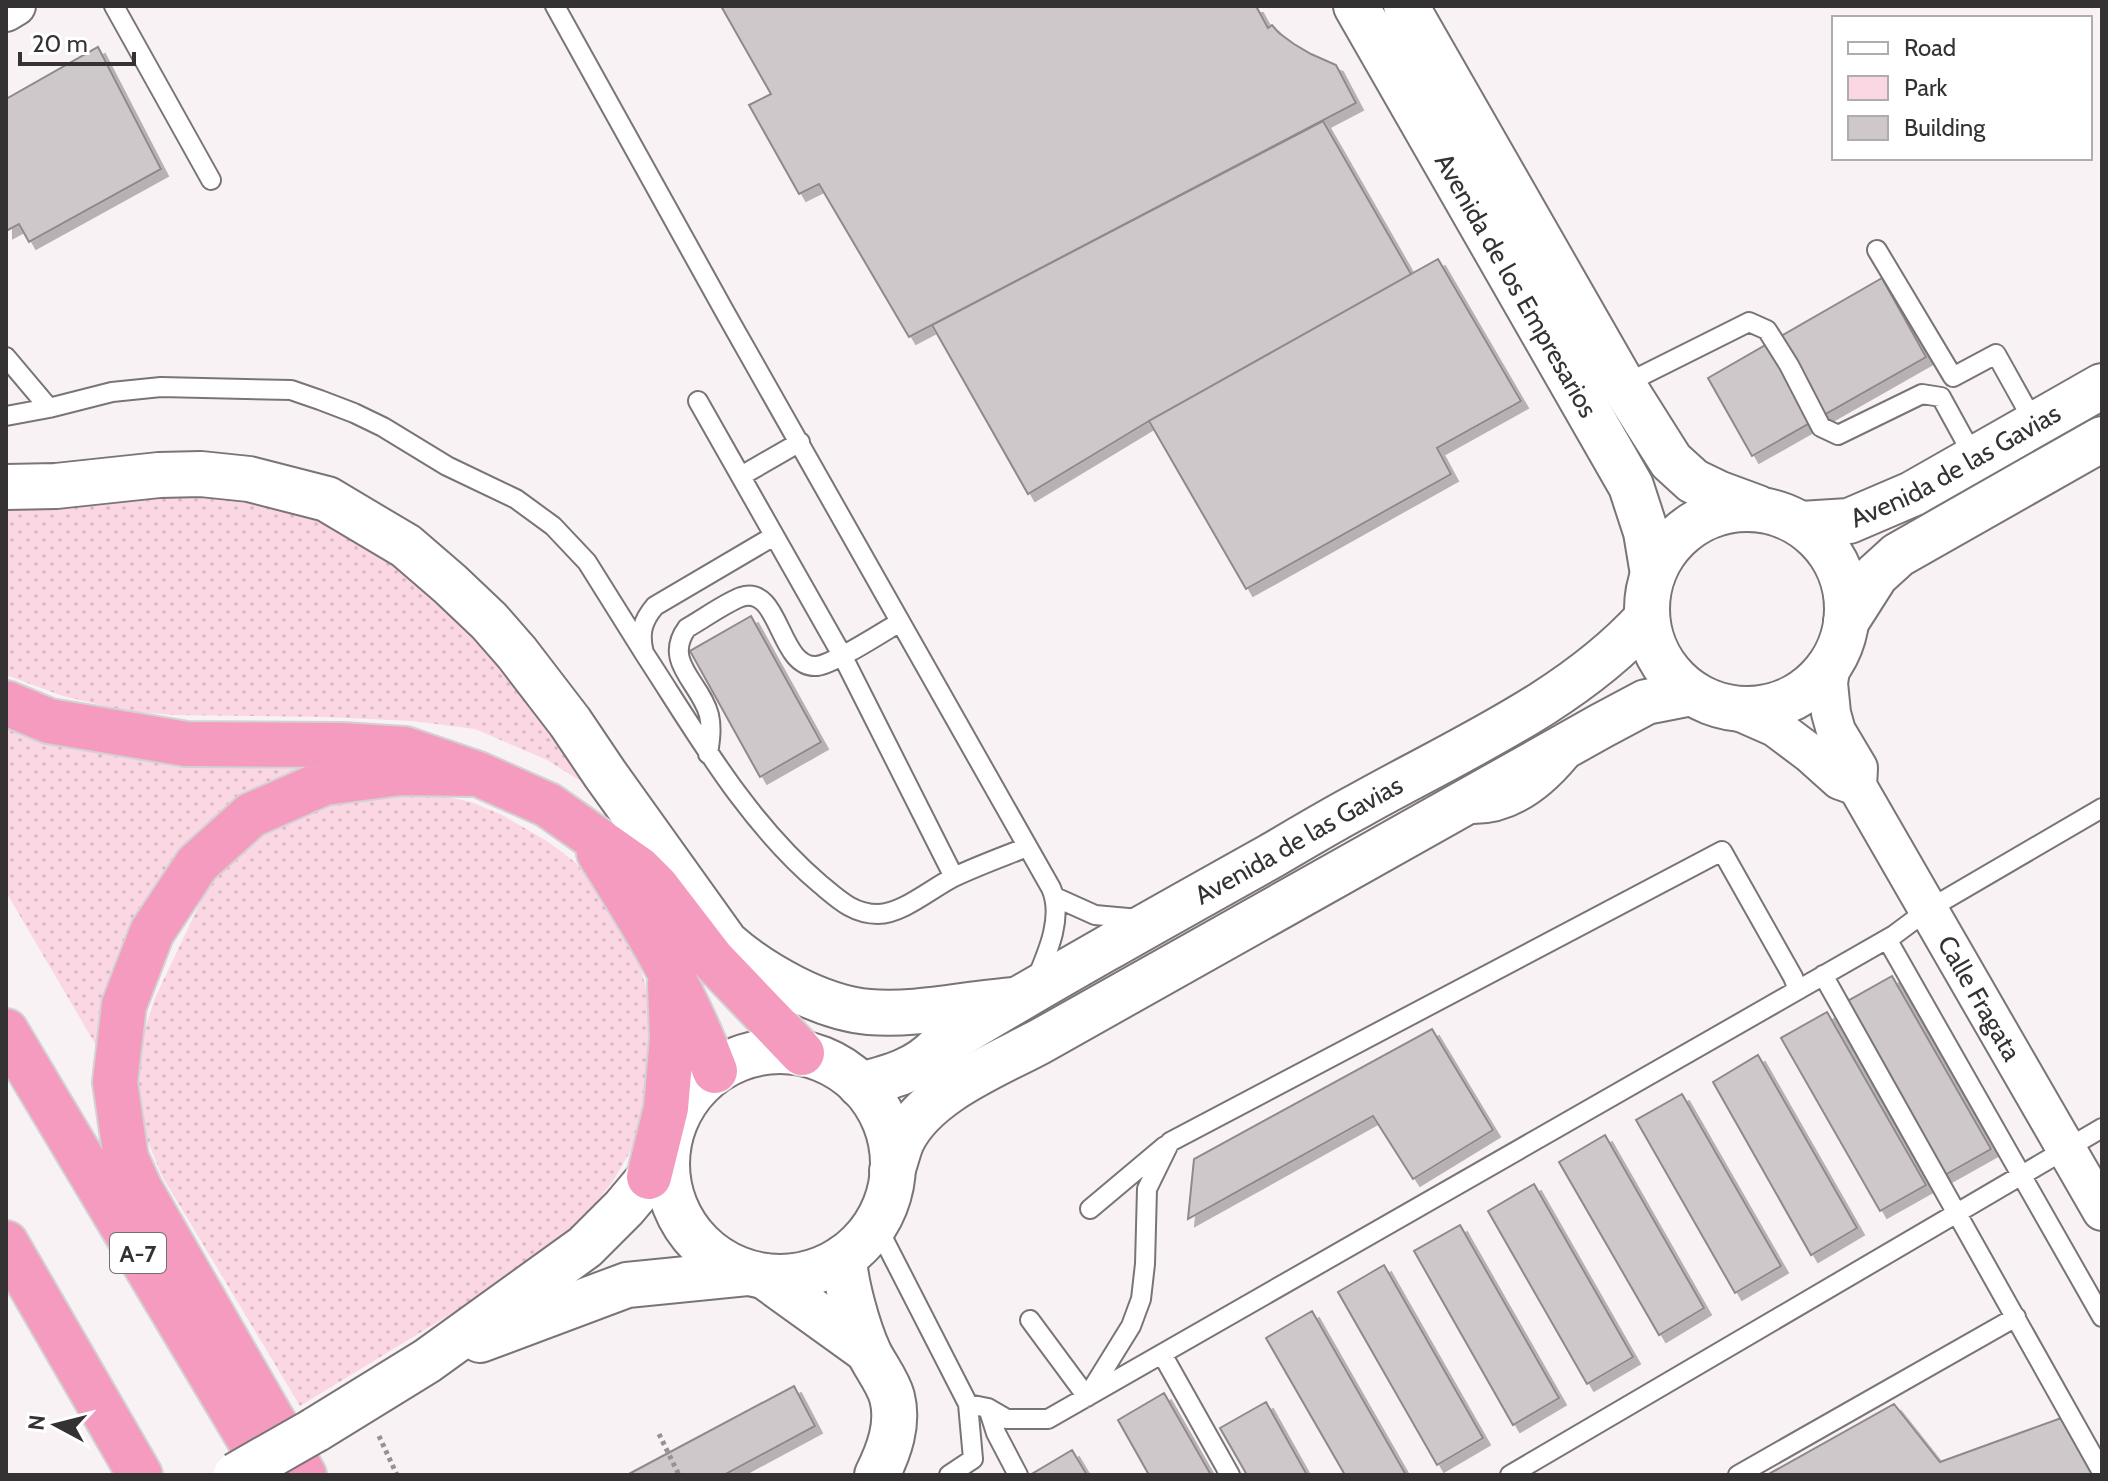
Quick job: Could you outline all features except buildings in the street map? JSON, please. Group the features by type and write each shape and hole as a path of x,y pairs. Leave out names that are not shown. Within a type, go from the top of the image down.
{"highway":[{"path":"6,703 49,721 186,744 342,745 405,749 478,774 548,805 639,869 656,886 712,959 811,1056"},
{"path":"304,1475 140,1189 126,1158 115,1082 124,1005 152,932 197,864 251,815 324,783 401,773 478,774"},
{"path":"587,834 669,970 715,1071"},
{"path":"664,858 686,926"},
{"path":"658,1167 672,1038 669,970"},
{"name":"A-7","path":"6,1031 270,1475"},
{"path":"6,1243 125,1465"}],"street":[{"path":"6,12 16,6"},
{"name":"Avenida de los Empresarios","path":"1356,6 1631,486 1646,532 1653,574"},
{"name":"Avenida de los Empresarios","path":"1406,6 1623,385 1671,461 1693,481 1760,509"},
{"name":"Avenida de las Gavias","path":"1801,524 1849,521 1912,494 2102,386"},
{"name":"Avenida de las Gavias","path":"1846,622 1876,575 1898,555 2102,439"},
{"path":"6,487 201,474 249,479 327,499 406,546 489,621 570,722 726,943 743,958 793,988 867,1012 942,1009 1024,995"},
{"path":"1737,508 1760,509 1782,514 1801,524 1833,556 1842,577 1846,622 1831,664 1817,681 1799,695 1756,709 1734,709 1692,693 1675,679 1652,641 1647,618 1648,596 1653,574 1677,536 1715,513 1737,508"},
{"name":"Avenida de las Gavias","path":"860,1085 899,1074 928,1059 940,1046 1024,995 1356,806 1542,706 1605,660 1647,618"},
{"name":"Calle Fragata","path":"1831,664 1828,683 1831,713 1836,731 1858,768 1857,786 2102,1211"},
{"name":"Avenida de las Gavias","path":"892,1171 902,1140 920,1114 956,1086 1646,702 1692,693"},
{"name":"Calle Fragata","path":"1734,709 1775,727 1840,780 1857,786"},
{"path":"686,926 725,952 743,958"},
{"name":"Avenida de las Gavias","path":"811,1056 852,1061 940,1046"},
{"path":"236,1475 427,1361 585,1247 624,1208 658,1167 681,1109 695,1088 715,1071 737,1059 761,1052 787,1050 835,1064 872,1098 885,1121 891,1145 892,1171 888,1196 864,1240 844,1257 822,1269 798,1276 756,1274 627,1285 427,1361"},
{"path":"658,1167 668,1182 675,1207 687,1229 704,1248 724,1263 756,1274 868,1351"},
{"path":"844,1257 849,1292 868,1351 892,1397 894,1433 877,1475"}],"lane":[{"path":"114,6 211,180"},
{"path":"555,6 1055,897 1053,939 1024,995"},
{"path":"1877,250 1953,377"},
{"path":"1623,385 1749,322 1767,330 1821,427 1838,435 1922,394 1941,397"},
{"path":"1941,397 1953,377 1996,354 2035,424"},
{"path":"6,357 49,408"},
{"path":"6,416 130,389 217,387 291,390 354,413 447,466 516,499 553,526 587,562 708,754 751,814 802,869 852,909 880,914 900,908 954,877 1027,847"},
{"path":"1941,397 1975,459"},
{"path":"698,401 842,655 954,877"},
{"path":"741,476 800,442"},
{"path":"644,653 642,627 646,615 655,606 774,536"},
{"path":"708,754 711,734 708,713 678,658 681,636 687,628 742,597 758,598 769,608 795,656 807,665 823,665 900,622"},
{"path":"968,1404 988,1408 1007,1419 1048,1419 1887,939 1929,909 2102,808"},
{"path":"1090,1209 1170,1142 1722,851 1798,990"},
{"path":"1055,897 1095,915 1139,919 1166,915"},
{"path":"1887,939 2102,1317"},
{"path":"1823,975 2102,1472"},
{"path":"1510,1475 2102,1128"},
{"path":"1087,1397 1131,1326 1141,1299 1147,1189 1170,1142"},
{"path":"878,1219 882,1236 968,1404 973,1459 949,1475"},
{"path":"1738,1475 2016,1317"},
{"path":"1030,1320 1087,1397"},
{"path":"1162,1354 1230,1475"},
{"path":"988,1408 996,1433 1018,1475"}],"path":[{"path":"659,1434 679,1475"},
{"path":"378,1435 397,1475"}],"green space":[{"path":"235,495 323,519 396,559 476,637 565,745 587,785 547,760 475,729 412,721 125,711 63,696 6,675 6,508 105,497"},
{"path":"6,725 153,760 205,767 313,769 236,807 97,1047 6,892"},
{"path":"429,793 471,802 502,815 547,841 576,863 625,927 639,962 648,995 654,1067 634,1145 613,1181 582,1220 521,1271 300,1406 162,1176 144,1132 134,1083 137,1053 155,998 208,886 255,829 345,794"}]}
